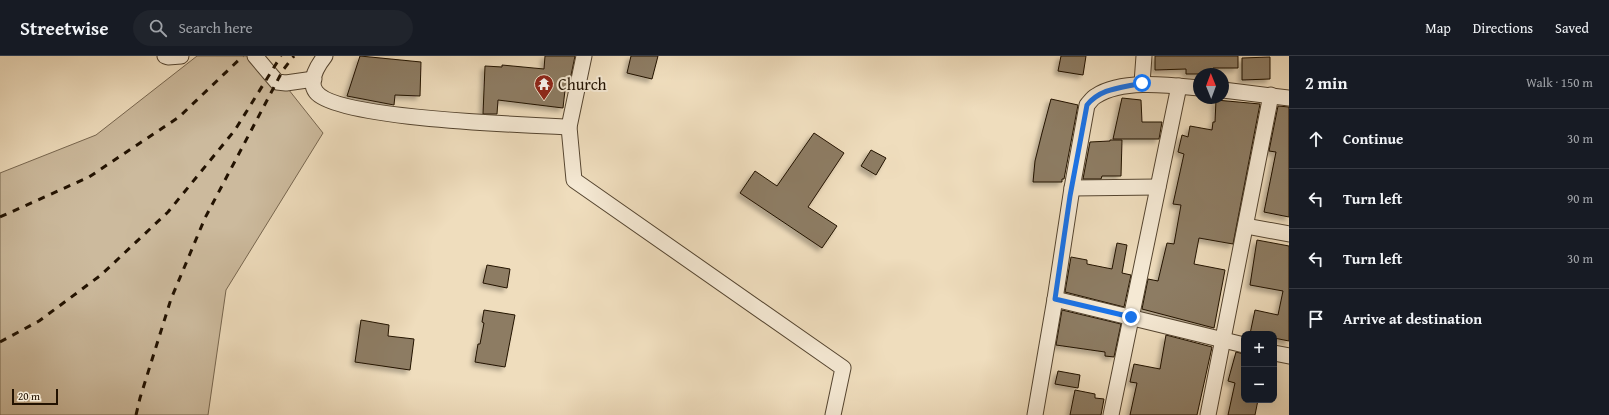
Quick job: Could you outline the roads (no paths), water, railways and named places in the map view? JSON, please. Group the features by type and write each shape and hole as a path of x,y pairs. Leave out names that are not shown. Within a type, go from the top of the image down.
{"street":[{"path":"165,56 181,56"},
{"path":"255,56 277,82 286,83 314,79"},
{"path":"325,56 317,68 314,79 316,92 323,98 351,108 429,118 569,127"},
{"path":"584,56 569,127 574,180 843,368 833,415"},
{"path":"1142,83 1144,56"},
{"path":"1035,415 1087,105 1094,96 1108,90 1142,83 1193,87"},
{"path":"1111,415 1179,86"},
{"path":"1229,91 1289,98"},
{"path":"1208,415 1271,95"},
{"path":"1072,188 1158,187"},
{"path":"1246,226 1289,234"},
{"path":"1055,299 1241,344"},
{"path":"1277,354 1289,356"}],"railway":[{"path":"0,217 89,177 179,117 243,56"},
{"path":"0,342 39,321 101,275 168,212 235,130 281,56"},
{"path":"136,415 171,299 205,218 283,70 294,56"}],"place":[{"name":"Church","path":"544,101"}]}
